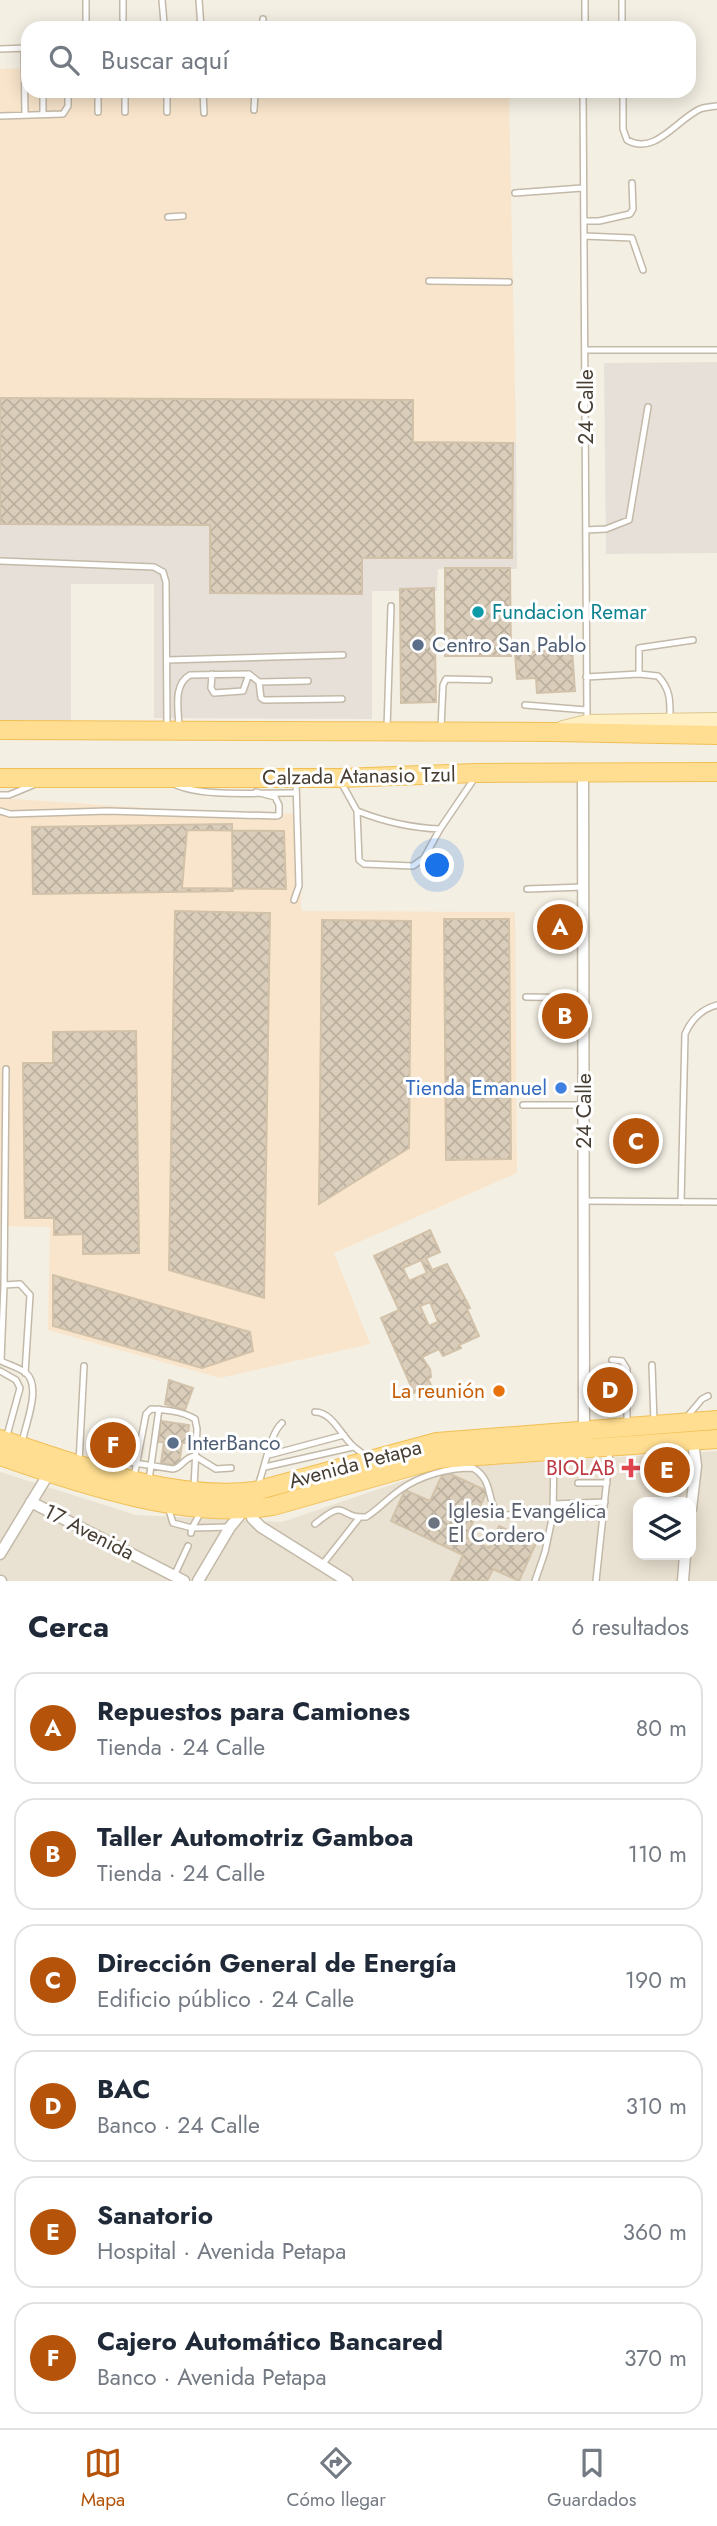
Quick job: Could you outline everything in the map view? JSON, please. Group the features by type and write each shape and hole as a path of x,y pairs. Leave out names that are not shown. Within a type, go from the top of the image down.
{"main road":[{"name":"Calzada Atanasio Tzul","path":"0,730 717,735"},
{"name":"Calzada Atanasio Tzul","path":"0,778 165,779 296,785 340,778 477,773 717,772"},
{"name":"Avenida Petapa","path":"7,1446 79,1466 142,1473 194,1490 229,1494 255,1491 437,1442 717,1420"},
{"name":"Avenida Petapa","path":"7,1446 49,1473 91,1486 204,1508 248,1510 273,1506 438,1459 717,1439"}],"street":[{"name":"Calzada Atanasio Tzul","path":"554,732 587,716 671,722 717,721"},
{"name":"24 Calle","path":"583,773 584,1448"},
{"path":"692,1497 696,1466 693,1441"},
{"path":"0,1554 49,1473"},
{"name":"17 Avenida","path":"31,1502 179,1578"},
{"path":"198,1581 230,1527 248,1510 261,1527 347,1581"},
{"path":"683,1581 685,1560"}],"lane":[{"path":"86,0 86,20"},
{"path":"123,0 123,19"},
{"path":"162,0 164,21"},
{"path":"199,0 200,21"},
{"path":"585,0 585,21"},
{"path":"622,0 622,21"},
{"path":"0,50 21,48"},
{"path":"25,98 25,115"},
{"path":"43,98 43,114"},
{"path":"0,116 63,114 68,106 68,98"},
{"path":"98,98 98,112"},
{"path":"125,98 125,112"},
{"path":"167,98 167,112"},
{"path":"203,98 204,113"},
{"path":"254,110 255,98"},
{"name":"24 Calle","path":"583,98 587,716"},
{"path":"623,98 623,129 626,140 635,144 655,141 701,109 717,106"},
{"path":"584,221 599,221 630,214 633,209 632,183"},
{"path":"515,193 582,188"},
{"path":"168,217 183,216"},
{"path":"584,236 632,238 643,270"},
{"path":"429,281 509,282"},
{"path":"585,350 717,350"},
{"path":"586,530 606,528 629,520 648,407"},
{"path":"0,561 154,567 163,572 166,582 167,660 173,731"},
{"path":"387,731 391,606"},
{"path":"639,674 639,648 693,640"},
{"path":"167,660 343,656"},
{"path":"212,674 211,688 214,693 243,691 249,674"},
{"path":"173,731 178,690 183,680 190,675 249,674 259,682 309,681"},
{"path":"586,677 639,674 658,676 667,685 671,722"},
{"path":"441,731 446,679 489,680"},
{"path":"259,682 261,698 264,700 342,699"},
{"path":"526,705 587,716"},
{"path":"340,778 357,811 359,860 364,864 413,866 424,858 477,773"},
{"path":"0,802 9,795 48,778"},
{"path":"165,779 183,788 207,792 256,792 296,785 299,886 294,900"},
{"path":"0,811 10,814 108,811 279,814 275,797 256,792"},
{"path":"0,795 9,795"},
{"path":"357,811 415,828 440,829"},
{"path":"527,889 583,887"},
{"path":"526,997 583,998"},
{"path":"681,1202 685,1034 689,1023 717,1005"},
{"path":"6,1069 1,1361 25,1373 34,1390 7,1446"},
{"path":"523,1105 584,1105"},
{"path":"584,1201 717,1202"},
{"path":"4,1285 20,1284 30,1295 25,1373"},
{"path":"612,1360 622,1361 627,1369 627,1427"},
{"path":"652,1365 654,1425"},
{"path":"79,1466 84,1366"},
{"path":"0,1371 16,1380 20,1388 7,1446"},
{"path":"681,1423 702,1399 708,1396"},
{"path":"142,1473 146,1414 151,1409 186,1414 195,1419 198,1429 194,1490"},
{"path":"142,1473 159,1409"},
{"path":"316,1412 327,1416 353,1447 371,1460"},
{"path":"255,1491 265,1467 275,1429 282,1423"},
{"path":"268,1455 344,1436"},
{"path":"265,1467 353,1447"},
{"path":"596,1581 610,1447"},
{"path":"535,1581 545,1552 553,1514 554,1451"},
{"path":"125,1454 128,1462 142,1473 177,1469 185,1459 195,1456 216,1469 231,1468"},
{"path":"315,1524 335,1509 359,1518 366,1517 409,1484 446,1469 466,1468 473,1468 487,1480 495,1511 500,1515 553,1514"},
{"path":"578,1483 607,1483"},
{"path":"167,1502 173,1523 192,1530 230,1527"},
{"path":"554,1504 605,1502"},
{"path":"192,1530 204,1508"},
{"path":"322,1565 359,1518"},
{"path":"179,1578 188,1546"}],"shaded area":[{"path":"21,68 21,98 509,98 516,442 0,440 0,69"},
{"path":"717,362 717,553 606,554 604,363"},
{"path":"0,440 516,442 517,569 438,569 437,591 372,591 372,719 154,718 154,584 71,584 71,721 0,720"},
{"path":"0,798 236,814 300,813 301,911 515,912 517,1173 334,1253 370,1344 220,1378 48,1330 50,1227 0,1226"},
{"path":"717,1451 717,1581 0,1581 0,1472 136,1515 282,1522 441,1468"}],"building":[{"path":"0,398 413,400 413,442 513,443 512,558 362,558 362,594 210,593 210,525 0,524"},
{"name":"Fundacion Remar","path":"445,568 510,568 511,656 445,656"},
{"name":"Centro San Pablo","path":"434,588 436,702 401,703 400,589"},
{"path":"572,649 575,691 537,693 536,678 517,679 515,653"},
{"path":"232,824 233,891 33,894 32,827"},
{"path":"187,830 284,831 286,889 182,888"},
{"path":"175,911 270,913 264,1298 169,1270"},
{"path":"444,919 509,919 511,1159 446,1160"},
{"path":"322,920 411,921 409,1148 319,1204"},
{"path":"136,1031 139,1253 83,1254 83,1234 54,1235 54,1218 25,1218 23,1063 53,1063 53,1032"},
{"path":"430,1230 440,1252 426,1258 432,1270 447,1264 470,1308 467,1309 479,1336 443,1356 439,1349 422,1357 430,1369 431,1377 428,1379 431,1385 414,1393 381,1318 399,1310 374,1256","holes":["421,1260 427,1273 409,1281 403,1268","430,1302 438,1322 429,1326 420,1306"]},
{"path":"53,1275 250,1332 253,1351 202,1368 53,1326"},
{"path":"624,1373 627,1405 596,1408 593,1376"},
{"path":"169,1380 193,1388 185,1410 165,1404"},
{"name":"InterBanco","path":"161,1421 189,1425 187,1443 182,1443 179,1466 161,1463 164,1442 158,1442"},
{"name":"Iglesia Evangélica El Cordero","path":"444,1471 487,1491 466,1537 489,1548 499,1526 536,1543 519,1581 493,1569 487,1581 451,1581 463,1555 391,1521 405,1490 430,1501"}],"place":[{"name":"Fundacion Remar","path":"478,612"},
{"name":"Centro San Pablo","path":"418,645"},
{"name":"Repuestos para Camiones","path":"560,927"},
{"name":"Taller Automotriz Gamboa","path":"565,1016"},
{"name":"Tienda Emanuel","path":"561,1088"},
{"name":"Dirección General de Energía","path":"636,1141"},
{"name":"BAC","path":"610,1390"},
{"name":"La reunión","path":"499,1391"},
{"name":"InterBanco","path":"173,1443"},
{"name":"Cajero Automático Bancared","path":"113,1445"},
{"name":"BIOLAB","path":"631,1468"},
{"name":"Sanatorio","path":"667,1470"},
{"name":"Iglesia Evangélica El Cordero","path":"434,1523"}]}
